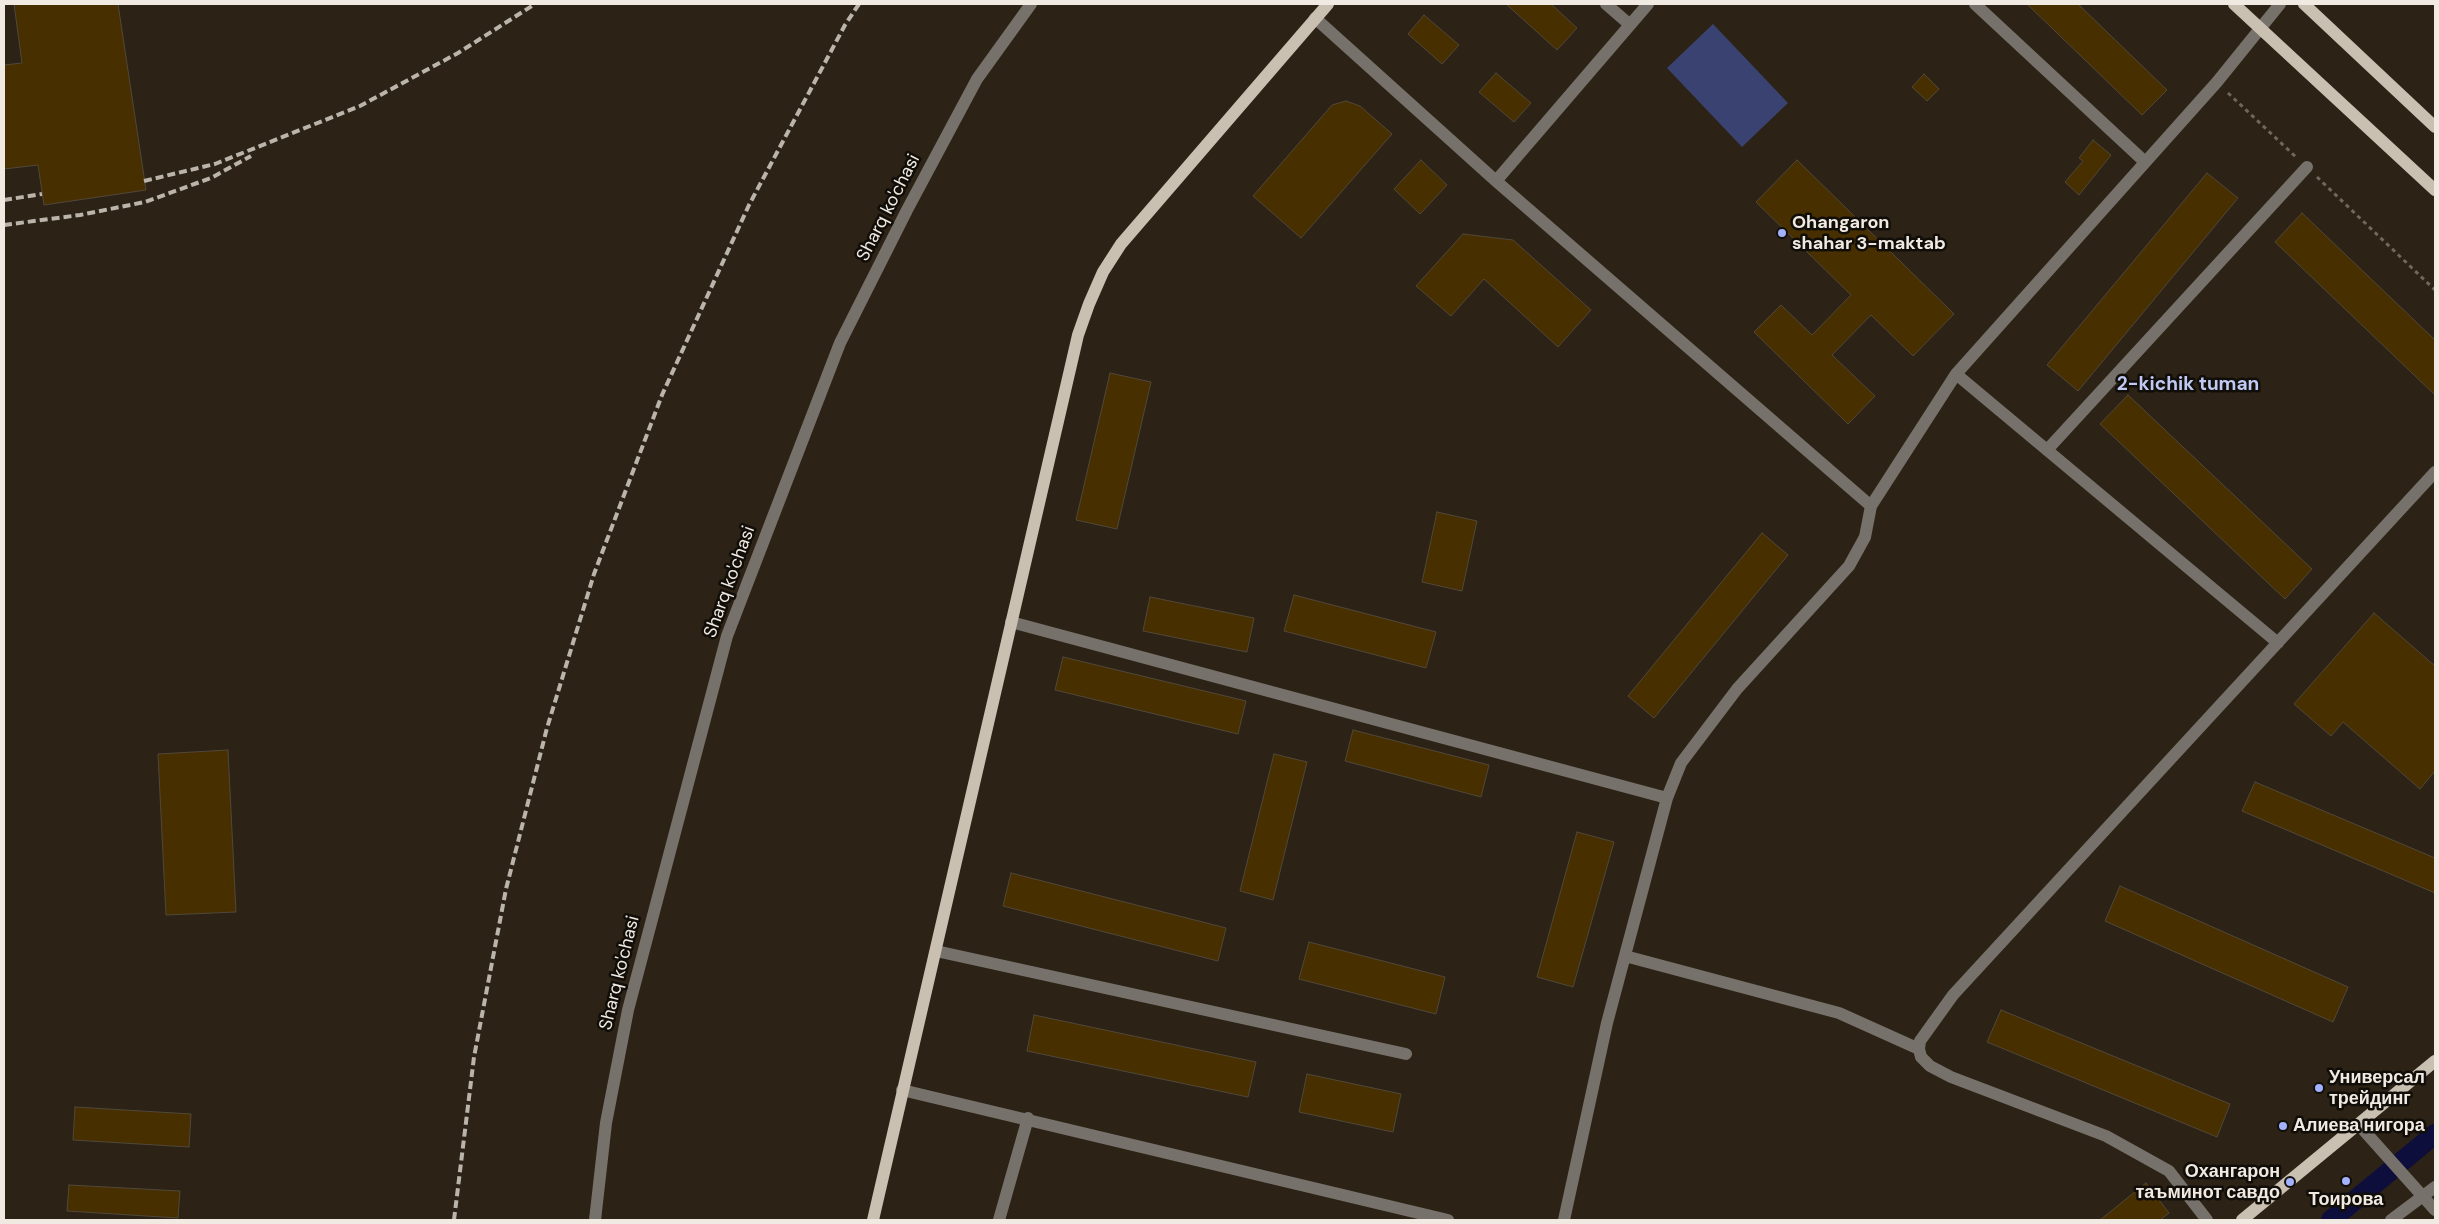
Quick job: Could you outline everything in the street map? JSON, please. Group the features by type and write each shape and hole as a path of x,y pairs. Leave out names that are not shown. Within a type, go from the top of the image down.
{"main road":[{"path":"873,1220 1078,335 1103,272 1121,244 1328,4"},
{"path":"2234,4 2435,190"},
{"path":"2304,4 2435,126"},
{"path":"2242,1220 2435,1061"}],"street":[{"name":"Sharq ko'chasi","path":"594,1220 606,1123 628,1010 727,636 840,343 907,210 977,79 1031,4"},
{"path":"1606,4 1629,24"},
{"path":"1496,181 1648,4"},
{"path":"1974,4 2145,162"},
{"path":"1564,1220 1607,1023 1667,798 1681,764 1737,689 1848,566 1865,537 1871,506 1956,374 2216,82 2261,30 2280,4"},
{"path":"1315,18 1496,181 1871,506"},
{"path":"2046,450 2307,167"},
{"path":"1956,374 2278,643"},
{"path":"2207,1220 2169,1171 2106,1136 1951,1077 1930,1066 1921,1057 1919,1050 1920,1040 1953,995 2435,472"},
{"path":"1011,622 1667,798"},
{"path":"936,951 1406,1054"},
{"path":"1625,956 1839,1013 1919,1050"},
{"path":"902,1090 1028,1118 1448,1220"},
{"path":"999,1220 1028,1118"},
{"path":"2359,1125 2435,1210"},
{"path":"2391,1220 2435,1187"}],"path":[{"path":"2216,82 2435,290"}],"shaded area":[{"path":"1713,24 1788,103 1742,147 1667,68"}],"building":[{"path":"14,4 118,4 146,190 44,205 38,165 4,169 4,65 22,63"},
{"path":"1506,4 1551,4 1577,28 1557,50"},
{"path":"2027,4 2078,4 2167,90 2142,115"},
{"path":"1424,15 1459,45 1442,64 1408,34"},
{"path":"1496,73 1531,103 1514,122 1479,92"},
{"path":"1924,74 1939,89 1927,101 1912,87"},
{"path":"1346,101 1360,106 1392,134 1301,238 1253,196 1332,105"},
{"path":"2093,140 2111,155 2079,195 2065,182 2083,161 2079,158"},
{"path":"1421,160 1447,185 1420,214 1394,189"},
{"path":"1797,160 1954,314 1913,356 1871,315 1832,355 1875,396 1848,424 1754,332 1781,305 1812,335 1851,295 1756,202"},
{"path":"2207,173 2238,198 2078,391 2047,365"},
{"path":"2302,213 2435,340 2435,395 2275,242"},
{"path":"1463,234 1513,240 1591,310 1558,347 1484,279 1451,316 1416,286"},
{"path":"1110,373 1151,382 1117,529 1076,520"},
{"path":"2128,395 2312,569 2285,599 2100,424"},
{"path":"1437,512 1477,521 1462,591 1422,582"},
{"path":"1762,533 1788,555 1654,718 1628,696"},
{"path":"1294,595 1436,632 1426,668 1284,631"},
{"path":"1150,597 1254,618 1247,652 1143,631"},
{"path":"2374,613 2435,666 2435,771 2420,789 2343,722 2331,736 2294,704"},
{"path":"1063,657 1246,701 1238,734 1055,690"},
{"path":"1353,730 1489,765 1481,797 1345,761"},
{"path":"228,750 236,912 166,915 158,754"},
{"path":"1274,754 1307,762 1273,900 1240,891"},
{"path":"2255,782 2435,858 2435,893 2242,811"},
{"path":"1577,832 1614,842 1573,987 1537,977"},
{"path":"1011,873 1226,928 1218,961 1003,906"},
{"path":"2120,886 2348,987 2333,1022 2105,921"},
{"path":"1309,942 1445,977 1436,1014 1299,979"},
{"path":"2001,1010 2230,1104 2217,1137 1987,1042"},
{"path":"1034,1015 1256,1062 1248,1097 1027,1051"},
{"path":"1307,1074 1401,1094 1393,1132 1299,1112"},
{"path":"75,1107 191,1114 189,1147 73,1140"},
{"path":"2146,1183 2169,1213 2160,1220 2100,1220"},
{"path":"69,1185 180,1191 178,1218 67,1211"}],"waterway":[{"path":"2331,1220 2435,1134"}],"railway":[{"path":"144,181 215,164 360,106 458,53 535,4"},
{"path":"454,1220 474,1057 506,889 547,728 594,574 662,395 749,205 845,25 859,4"},
{"path":"4,225 80,215 145,202 211,178 251,156"},
{"path":"4,200 42,194"}],"place":[{"name":"Ohangaron shahar 3-maktab","path":"1782,233"},
{"name":"Универсал трейдинг","path":"2319,1088"},
{"name":"Алиева нигора","path":"2283,1126"},
{"name":"Тоирова","path":"2346,1181"},
{"name":"Охангарон таъминот савдо","path":"2290,1182"}],"district":[{"name":"2-kichik tuman","path":"2188,385"}]}
